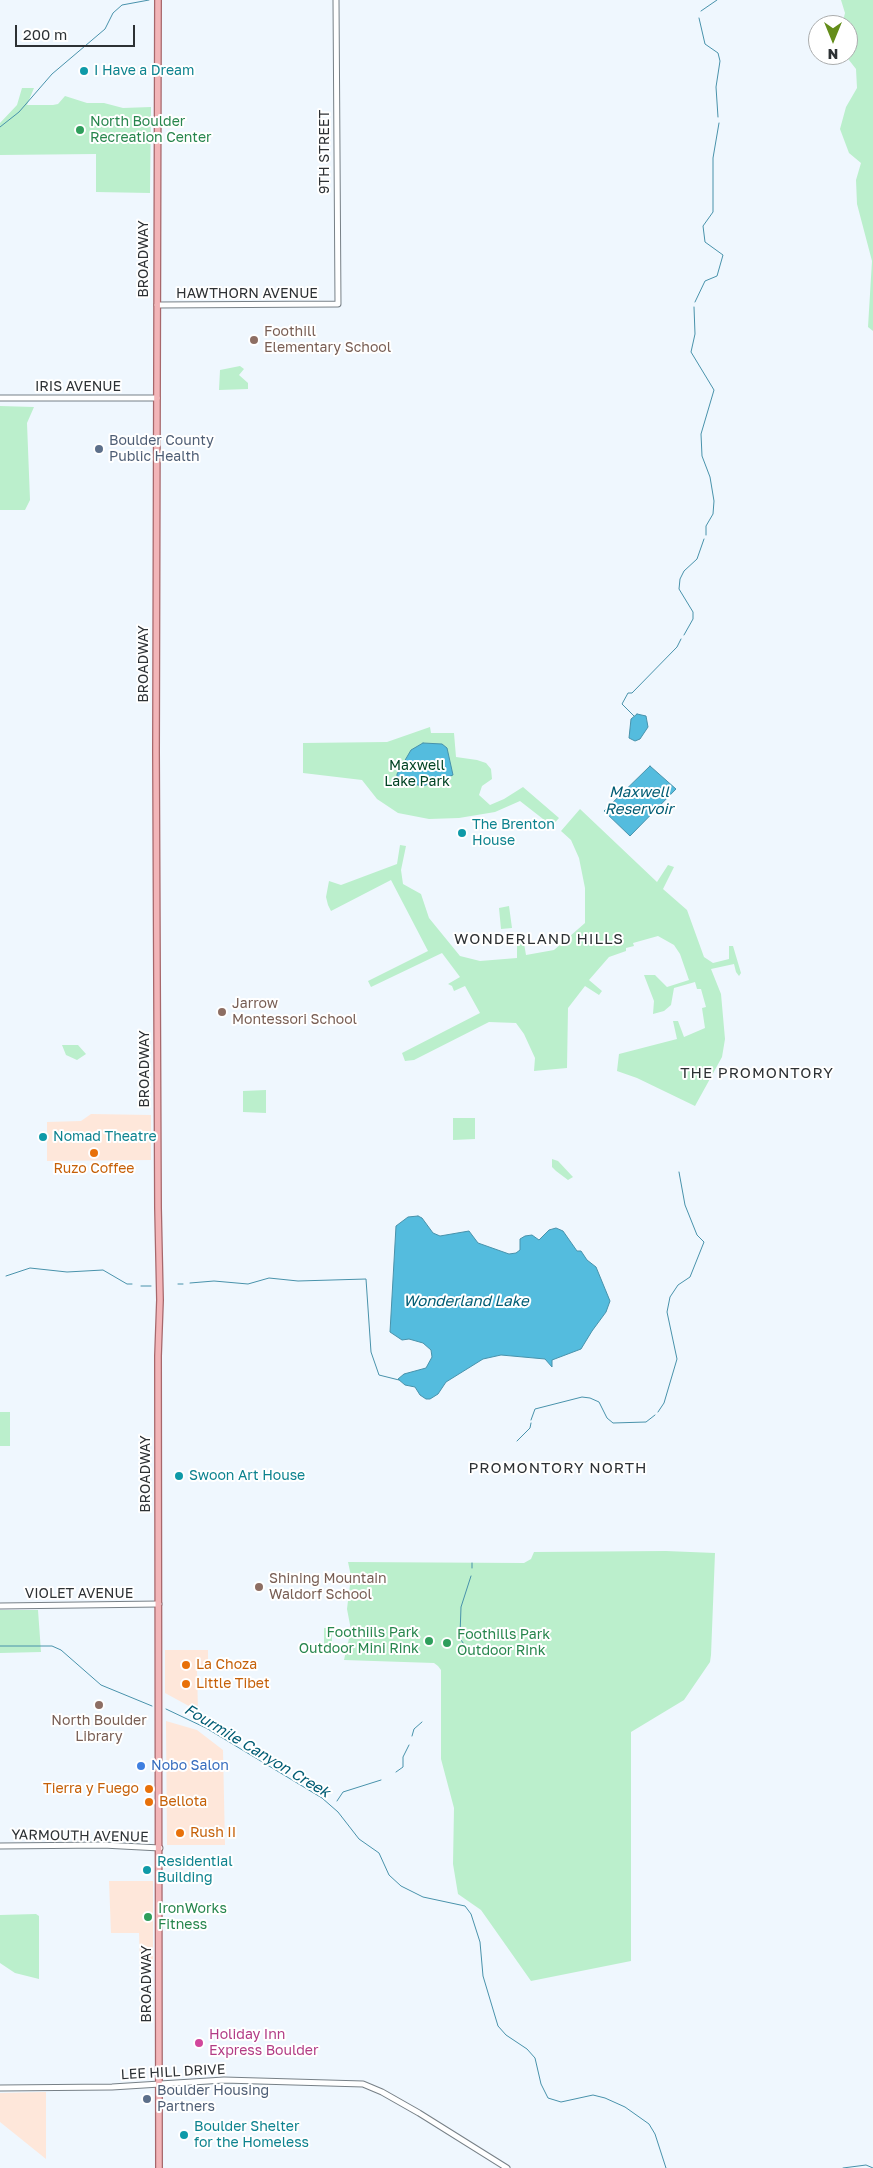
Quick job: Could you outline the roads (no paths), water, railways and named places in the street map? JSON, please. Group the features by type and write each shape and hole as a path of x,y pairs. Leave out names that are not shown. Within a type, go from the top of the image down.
{"main road":[{"name":"BROADWAY","path":"158,0 159,2168"}],"street":[{"name":"9TH STREET","path":"336,0 338,304"},
{"name":"HAWTHORN AVENUE","path":"157,305 338,304"},
{"name":"IRIS AVENUE","path":"0,398 157,398"},
{"name":"VIOLET AVENUE","path":"0,1606 159,1604"},
{"name":"YARMOUTH AVENUE","path":"0,1846 103,1845 160,1848"},
{"name":"LEE HILL DRIVE","path":"0,2088 160,2085 224,2080 347,2082 363,2084 374,2088 507,2168"}],"water":[{"path":"637,714 646,716 648,727 640,739 635,741 629,738 631,719"},
{"path":"423,743 442,744 447,748 453,775 423,786 397,781 397,774 411,750"},
{"name":"Maxwell Reservoir","path":"650,766 676,789 630,836 604,811"},
{"name":"Wonderland Lake","path":"418,1216 422,1218 433,1233 440,1236 469,1231 478,1243 509,1254 520,1250 520,1239 525,1236 532,1235 539,1240 549,1230 556,1228 563,1231 577,1251 581,1251 587,1260 596,1267 610,1301 606,1312 581,1349 552,1360 552,1367 545,1359 501,1355 483,1359 446,1382 438,1394 430,1399 426,1399 420,1395 415,1387 405,1385 398,1379 404,1374 426,1368 432,1357 431,1350 423,1343 409,1339 402,1340 390,1332 396,1226 408,1217"}],"waterway":[{"path":"0,127 19,112 52,74 105,29 113,13 122,5 149,0"},
{"path":"701,11 717,0"},
{"path":"699,18 705,44 718,53 720,61 716,87 718,117"},
{"path":"695,302 705,281 717,276 723,255 705,242 703,226 713,212 713,158 719,123"},
{"path":"694,307 695,334 691,352 714,390 701,434 702,456 710,477 714,501 713,514 706,526 706,535"},
{"path":"684,635 693,619 693,612 679,589 680,579 684,571 697,559 704,539"},
{"path":"634,716 622,704 628,693 632,693 677,647 681,639"},
{"path":"658,1412 664,1403 677,1359 667,1312 670,1297 678,1285 690,1277 704,1242 697,1235 685,1205 679,1172"},
{"path":"6,1276 30,1268 67,1272 103,1270 127,1284 132,1284"},
{"path":"190,1283 214,1281 248,1284 269,1278 298,1281 366,1279 371,1352 379,1375 399,1380"},
{"path":"178,1284 183,1284"},
{"path":"141,1286 151,1286"},
{"path":"531,1420 535,1409 582,1397 599,1402 607,1418 613,1423 646,1422 655,1415"},
{"path":"517,1441 530,1428 531,1423"},
{"path":"472,1563 472,1568"},
{"path":"460,1635 461,1607 471,1576"},
{"path":"461,1640 471,1654"},
{"name":"Fourmile Canyon Creek","path":"0,1646 52,1646 61,1650 101,1685 152,1706"},
{"name":"Fourmile Canyon Creek","path":"166,1709 206,1728 322,1798 338,1812 359,1839 379,1853 389,1875 401,1886 423,1897 465,1906 471,1914 480,1942 483,1976 498,2026 506,2035 527,2049 535,2058 541,2084 548,2098 561,2102 593,2095 625,2107 649,2124 655,2134 666,2168"},
{"path":"412,1736 414,1729 422,1722"},
{"path":"396,1772 403,1767 403,1757 409,1745"},
{"path":"337,1801 343,1792 381,1780"},
{"name":"Fourmile Canyon Creek","path":"843,2168 866,2165 873,2168"}],"place":[{"name":"I Have a Dream","path":"84,71"},
{"name":"North Boulder Recreation Center","path":"80,130"},
{"name":"Foothill Elementary School","path":"254,340"},
{"name":"Boulder County Public Health","path":"99,449"},
{"name":"The Brenton House","path":"462,833"},
{"name":"Jarrow Montessori School","path":"222,1012"},
{"name":"Nomad Theatre","path":"43,1137"},
{"name":"Ruzo Coffee","path":"94,1153"},
{"name":"Swoon Art House","path":"179,1476"},
{"name":"Shining Mountain Waldorf School","path":"259,1587"},
{"name":"Foothiils Park Outdoor Mini Rink","path":"429,1641"},
{"name":"Foothills Park Outdoor Rink","path":"447,1643"},
{"name":"La Choza","path":"186,1665"},
{"name":"Little Tibet","path":"186,1684"},
{"name":"North Boulder Library","path":"99,1705"},
{"name":"Nobo Salon","path":"141,1766"},
{"name":"Tierra y Fuego","path":"149,1789"},
{"name":"Bellota","path":"149,1802"},
{"name":"Rush II","path":"180,1833"},
{"name":"Residential Building","path":"147,1870"},
{"name":"IronWorks Fitness","path":"148,1917"},
{"name":"Holiday Inn Express Boulder","path":"199,2043"},
{"name":"Boulder Housing Partners","path":"147,2099"},
{"name":"Boulder Shelter for the Homeless","path":"184,2135"}],"district":[{"name":"WONDERLAND HILLS","path":"539,939"},
{"name":"THE PROMONTORY","path":"757,1073"},
{"name":"PROMONTORY NORTH","path":"558,1468"}],"park label":[{"name":"Maxwell Lake Park","path":"417,774"}]}
